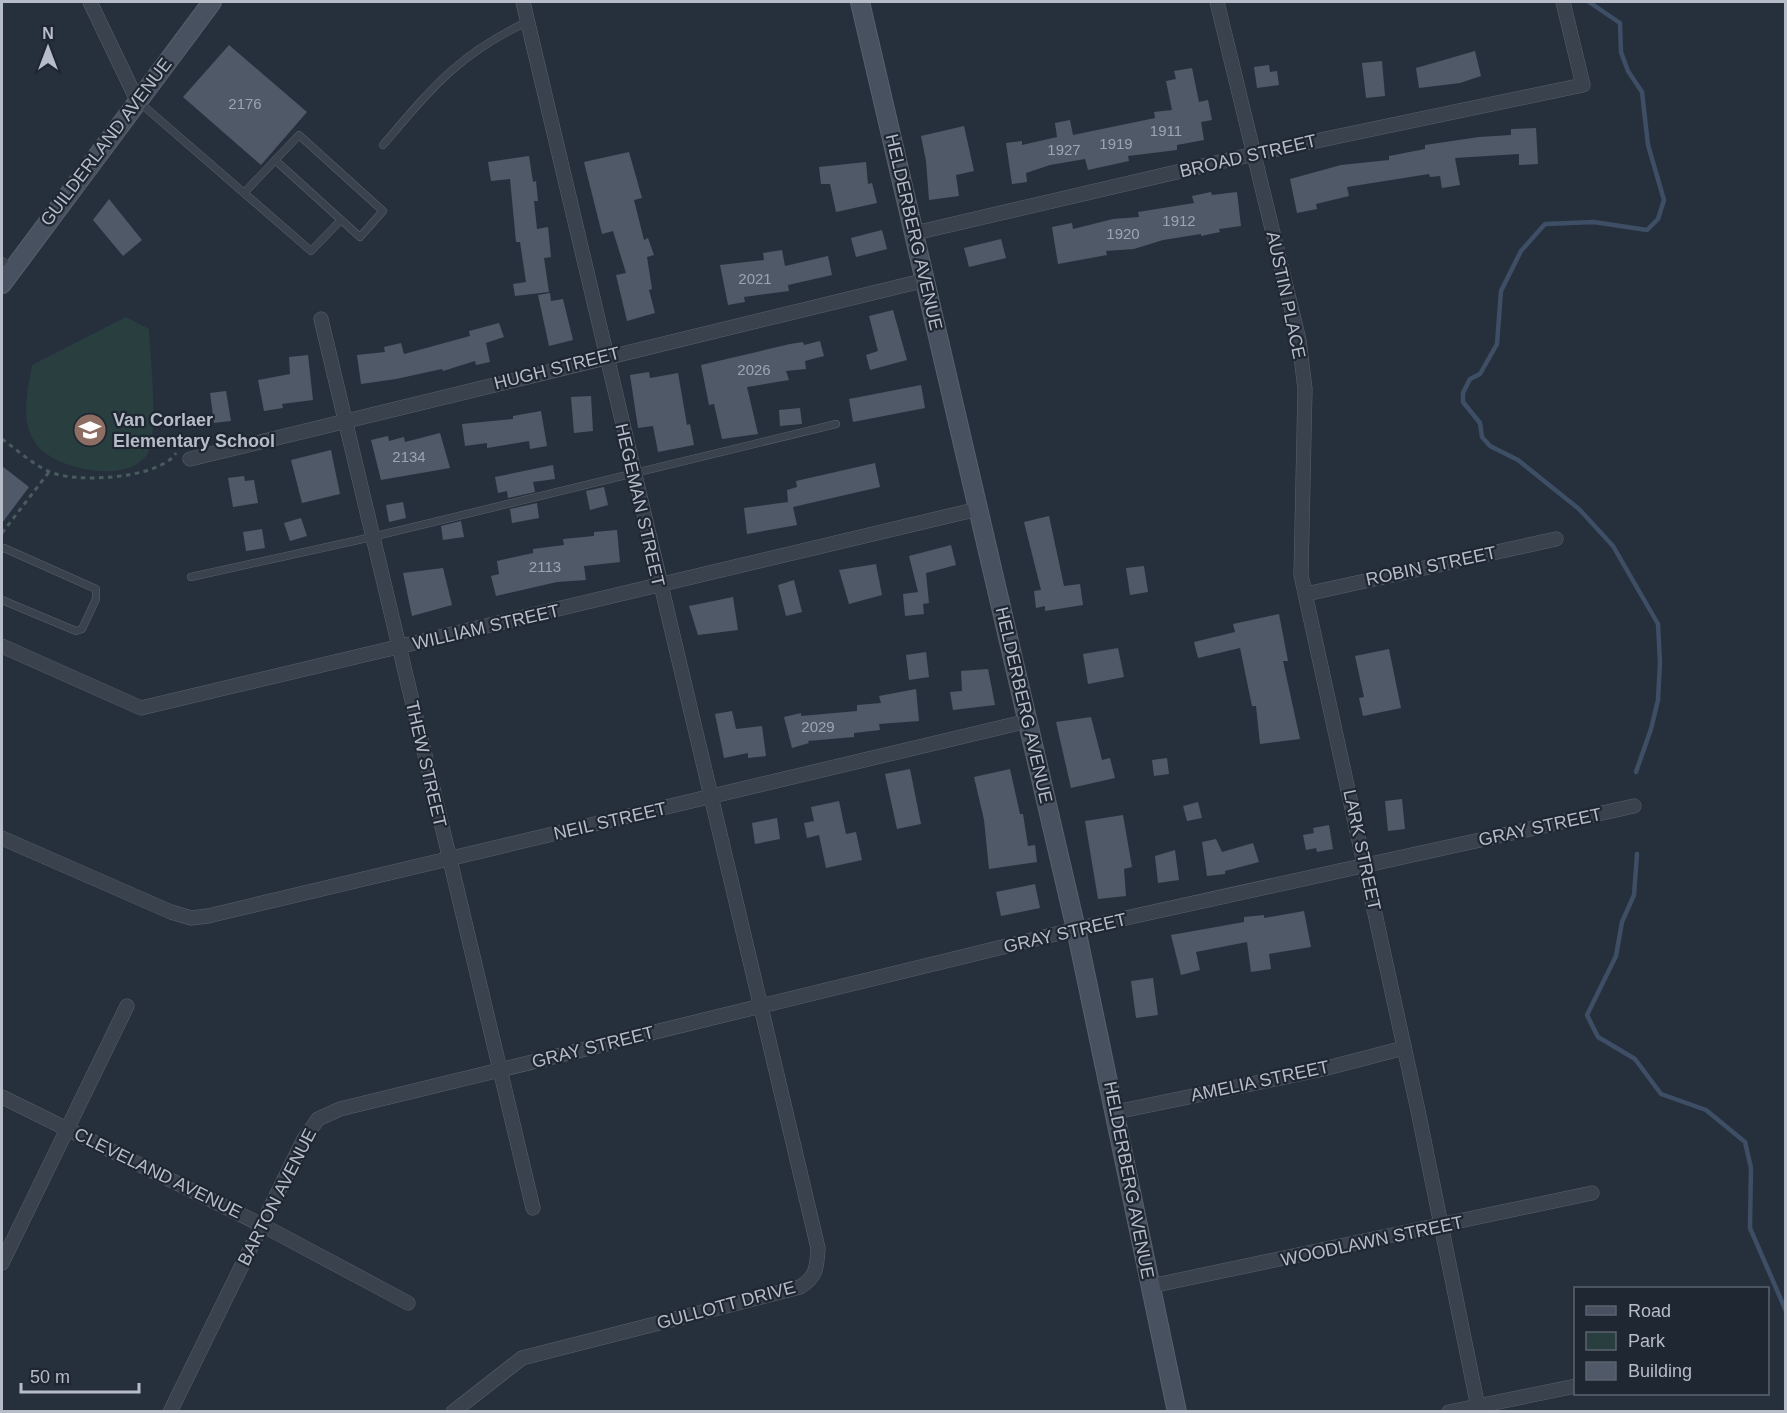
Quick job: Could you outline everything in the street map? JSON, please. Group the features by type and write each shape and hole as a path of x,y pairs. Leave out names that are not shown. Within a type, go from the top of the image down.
{"street":[{"path":"90,2 137,100"},
{"name":"GUILDERLAND AVENUE","path":"2,284 7,265 212,2"},
{"name":"HEGEMAN STREET","path":"523,2 760,1007"},
{"name":"HELDERBERG AVENUE","path":"860,2 1077,929 1177,1412"},
{"name":"AUSTIN PLACE","path":"1217,2 1299,340 1305,389 1301,574 1306,594"},
{"name":"BROAD STREET","path":"915,233 1254,154 1583,85 1563,2"},
{"name":"HUGH STREET","path":"190,459 926,280"},
{"name":"THEW STREET","path":"321,319 533,1208"},
{"name":"WILLIAM STREET","path":"2,646 141,708 978,509"},
{"name":"ROBIN STREET","path":"1306,594 1556,539"},
{"name":"LARK STREET","path":"1306,594 1417,1106 1478,1409"},
{"name":"NEIL STREET","path":"2,838 171,912 191,918 449,860 1028,721"},
{"name":"GRAY STREET","path":"499,1070 1077,929 1634,806"},
{"path":"2,1263 127,1006"},
{"name":"GULLOTT DRIVE","path":"453,1412 522,1358 800,1287 812,1280 817,1266 818,1248 760,1007"},
{"name":"AMELIA STREET","path":"1116,1112 1323,1069 1404,1048"},
{"name":"BARTON AVENUE","path":"170,1412 304,1139 318,1119 340,1109 499,1070"},
{"name":"CLEVELAND AVENUE","path":"2,1097 262,1224 408,1303"},
{"name":"WOODLAWN STREET","path":"1151,1286 1442,1227 1592,1193"},
{"path":"1449,1412 1478,1409 1574,1386"}],"lane":[{"path":"382,145 442,76 477,48 527,22"},
{"path":"137,100 311,251 340,220"},
{"path":"244,193 275,160 299,135 382,210 360,237 275,160"},
{"path":"191,577 372,537 836,424"},
{"path":"2,549 96,589 96,598 82,629 76,631 2,600"}],"path":[{"path":"2,439 49,472 88,478 131,474 165,463 173,458 179,448"},
{"path":"2,533 49,472"}],"green space":[{"path":"126,317 149,329 153,429 148,453 139,463 126,469 110,471 76,467 46,454 31,436 26,416 32,365"}],"building":[{"path":"229,45 307,112 261,165 183,97"},
{"path":"1475,51 1481,76 1460,83 1419,88 1416,68"},
{"path":"1382,61 1385,96 1366,98 1362,63"},
{"path":"1269,65 1270,72 1277,71 1279,85 1257,88 1254,67"},
{"path":"1192,68 1199,102 1208,100 1212,120 1201,122 1204,140 1177,145 1177,150 1128,156 1129,161 1088,170 1085,159 1050,165 1026,173 1027,182 1012,184 1006,143 1022,141 1022,145 1057,137 1055,123 1070,120 1073,135 1155,118 1154,112 1172,110 1166,81 1176,79 1174,71"},
{"path":"964,126 974,171 956,175 959,196 929,200 926,161 921,136"},
{"path":"1536,128 1538,164 1519,165 1519,154 1455,158 1460,185 1442,188 1440,176 1430,177 1429,174 1347,187 1349,196 1316,204 1317,209 1297,213 1290,179 1341,165 1389,160 1389,156 1425,149 1425,145 1511,135 1511,129"},
{"path":"629,152 642,198 634,200 644,240 648,238 654,255 647,257 652,289 649,290 655,313 627,321 616,275 626,273 613,231 602,234 584,162"},
{"path":"529,156 533,182 536,181 538,201 534,201 537,229 548,227 551,257 544,258 549,292 515,296 513,284 526,282 520,242 516,242 510,179 491,181 488,162"},
{"path":"866,162 868,184 872,183 877,203 836,212 830,184 821,184 819,167"},
{"path":"1211,192 1212,195 1237,192 1241,226 1219,229 1220,232 1201,236 1201,234 1163,240 1134,249 1106,251 1107,255 1058,264 1052,227 1072,223 1073,229 1113,219 1139,217 1138,212 1194,203 1192,196"},
{"path":"109,199 142,240 123,256 93,220"},
{"path":"882,230 887,249 856,257 851,238"},
{"path":"1001,239 1006,258 969,267 964,248"},
{"path":"782,250 785,266 828,256 832,275 788,285 789,291 744,297 745,302 728,305 720,265 764,260 763,253"},
{"path":"550,293 551,301 563,299 573,340 549,346 538,295"},
{"path":"893,310 907,360 870,370 866,355 878,351 869,316"},
{"path":"499,323 504,337 486,343 490,362 476,365 475,361 443,371 442,369 361,384 357,355 385,352 384,347 401,343 404,354 470,336 469,331"},
{"path":"820,341 824,356 805,361 806,369 786,371 789,380 747,387 758,434 722,439 714,404 709,405 701,365 790,344 803,342 804,345"},
{"path":"308,355 313,400 282,404 283,408 264,411 258,380 290,374 289,357"},
{"path":"649,372 650,378 678,373 687,425 690,424 694,445 658,452 653,426 638,428 630,375"},
{"path":"921,385 925,408 853,422 849,399"},
{"path":"226,391 231,421 214,423 210,393"},
{"path":"591,396 593,431 574,433 571,397"},
{"path":"800,408 802,424 780,426 779,410"},
{"path":"541,411 547,446 530,449 529,441 487,448 487,443 465,446 462,424 513,419 513,416"},
{"path":"440,433 450,468 381,480 371,440 388,436 389,441 404,437 405,442"},
{"path":"331,450 340,494 302,503 291,460"},
{"path":"875,463 880,487 793,507 797,525 747,534 744,508 788,502 787,490 797,487 796,481"},
{"path":"553,465 555,479 533,482 535,492 508,498 507,491 498,493 495,477"},
{"path":"2,466 29,487 2,523"},
{"path":"244,476 245,481 254,480 258,503 233,507 228,478"},
{"path":"604,487 608,505 590,510 586,491"},
{"path":"403,502 406,518 389,522 386,505"},
{"path":"537,503 539,518 512,523 510,509"},
{"path":"1049,516 1064,586 1080,584 1083,605 1045,611 1045,606 1036,608 1034,591 1041,590 1024,522"},
{"path":"301,518 307,536 290,541 284,523"},
{"path":"461,521 464,537 443,540 441,526"},
{"path":"262,529 265,548 246,551 243,532"},
{"path":"617,530 620,562 584,566 586,580 557,582 496,596 491,576 499,574 497,561 533,553 533,549 564,545 563,539 594,536 594,532"},
{"path":"951,545 956,565 926,573 929,603 923,604 924,614 905,616 903,594 918,592 909,556"},
{"path":"876,564 882,595 849,604 839,570"},
{"path":"1144,566 1148,592 1130,595 1126,568"},
{"path":"443,568 452,605 412,616 403,573"},
{"path":"794,580 802,612 786,616 778,585"},
{"path":"733,597 738,630 698,635 689,606"},
{"path":"1279,614 1288,661 1283,661 1300,739 1260,744 1256,706 1252,706 1240,648 1198,658 1194,642 1235,632 1233,624"},
{"path":"1118,648 1124,677 1088,684 1083,654"},
{"path":"1389,649 1401,708 1363,716 1359,698 1364,697 1355,656"},
{"path":"926,652 929,677 909,680 906,655"},
{"path":"988,669 995,705 953,710 950,692 962,691 961,671"},
{"path":"916,689 919,721 879,724 880,730 854,733 854,737 808,741 809,743 792,748 784,717 801,713 801,716 857,711 857,705 881,703 879,696"},
{"path":"732,711 736,729 762,726 766,756 748,758 748,753 724,758 715,714"},
{"path":"1091,717 1102,760 1110,758 1115,778 1071,788 1056,722"},
{"path":"1167,758 1169,774 1154,776 1152,760"},
{"path":"910,769 921,824 897,829 885,774"},
{"path":"1010,769 1020,814 1023,814 1028,846 1035,845 1037,862 989,869 984,820 974,777"},
{"path":"1402,799 1405,829 1388,831 1385,801"},
{"path":"839,801 846,834 856,832 862,860 826,868 819,835 807,838 804,823 814,821 811,807"},
{"path":"1198,802 1202,818 1187,821 1183,806"},
{"path":"1123,815 1132,867 1124,869 1126,896 1098,899 1085,821"},
{"path":"777,818 780,839 755,844 752,823"},
{"path":"1329,825 1333,849 1317,852 1316,848 1306,850 1303,835 1314,833 1313,828"},
{"path":"1216,839 1222,852 1253,843 1259,862 1225,871 1225,874 1207,876 1202,842"},
{"path":"1175,850 1179,880 1158,883 1155,856"},
{"path":"1035,884 1040,908 1001,916 996,892"},
{"path":"1304,911 1311,947 1269,954 1271,969 1251,972 1247,942 1196,952 1200,970 1181,975 1171,935 1244,922 1244,917 1264,915 1264,918"},
{"path":"1153,978 1158,1015 1136,1018 1131,981"}],"waterway":[{"path":"1589,2 1620,23 1621,52 1628,71 1642,92 1648,145 1664,200 1658,219 1647,230 1594,222 1545,224 1521,251 1501,291 1497,344 1480,374 1470,379 1463,393 1463,402 1480,423 1482,437 1490,446 1518,460 1579,509 1613,546 1658,624 1660,662 1658,700 1636,772"},
{"path":"1637,854 1634,895 1622,922 1616,956 1587,1015 1598,1037 1635,1059 1661,1094 1706,1110 1745,1142 1751,1168 1750,1228 1786,1311"}],"place":[{"name":"Van Corlaer Elementary School","path":"90,430"}]}
